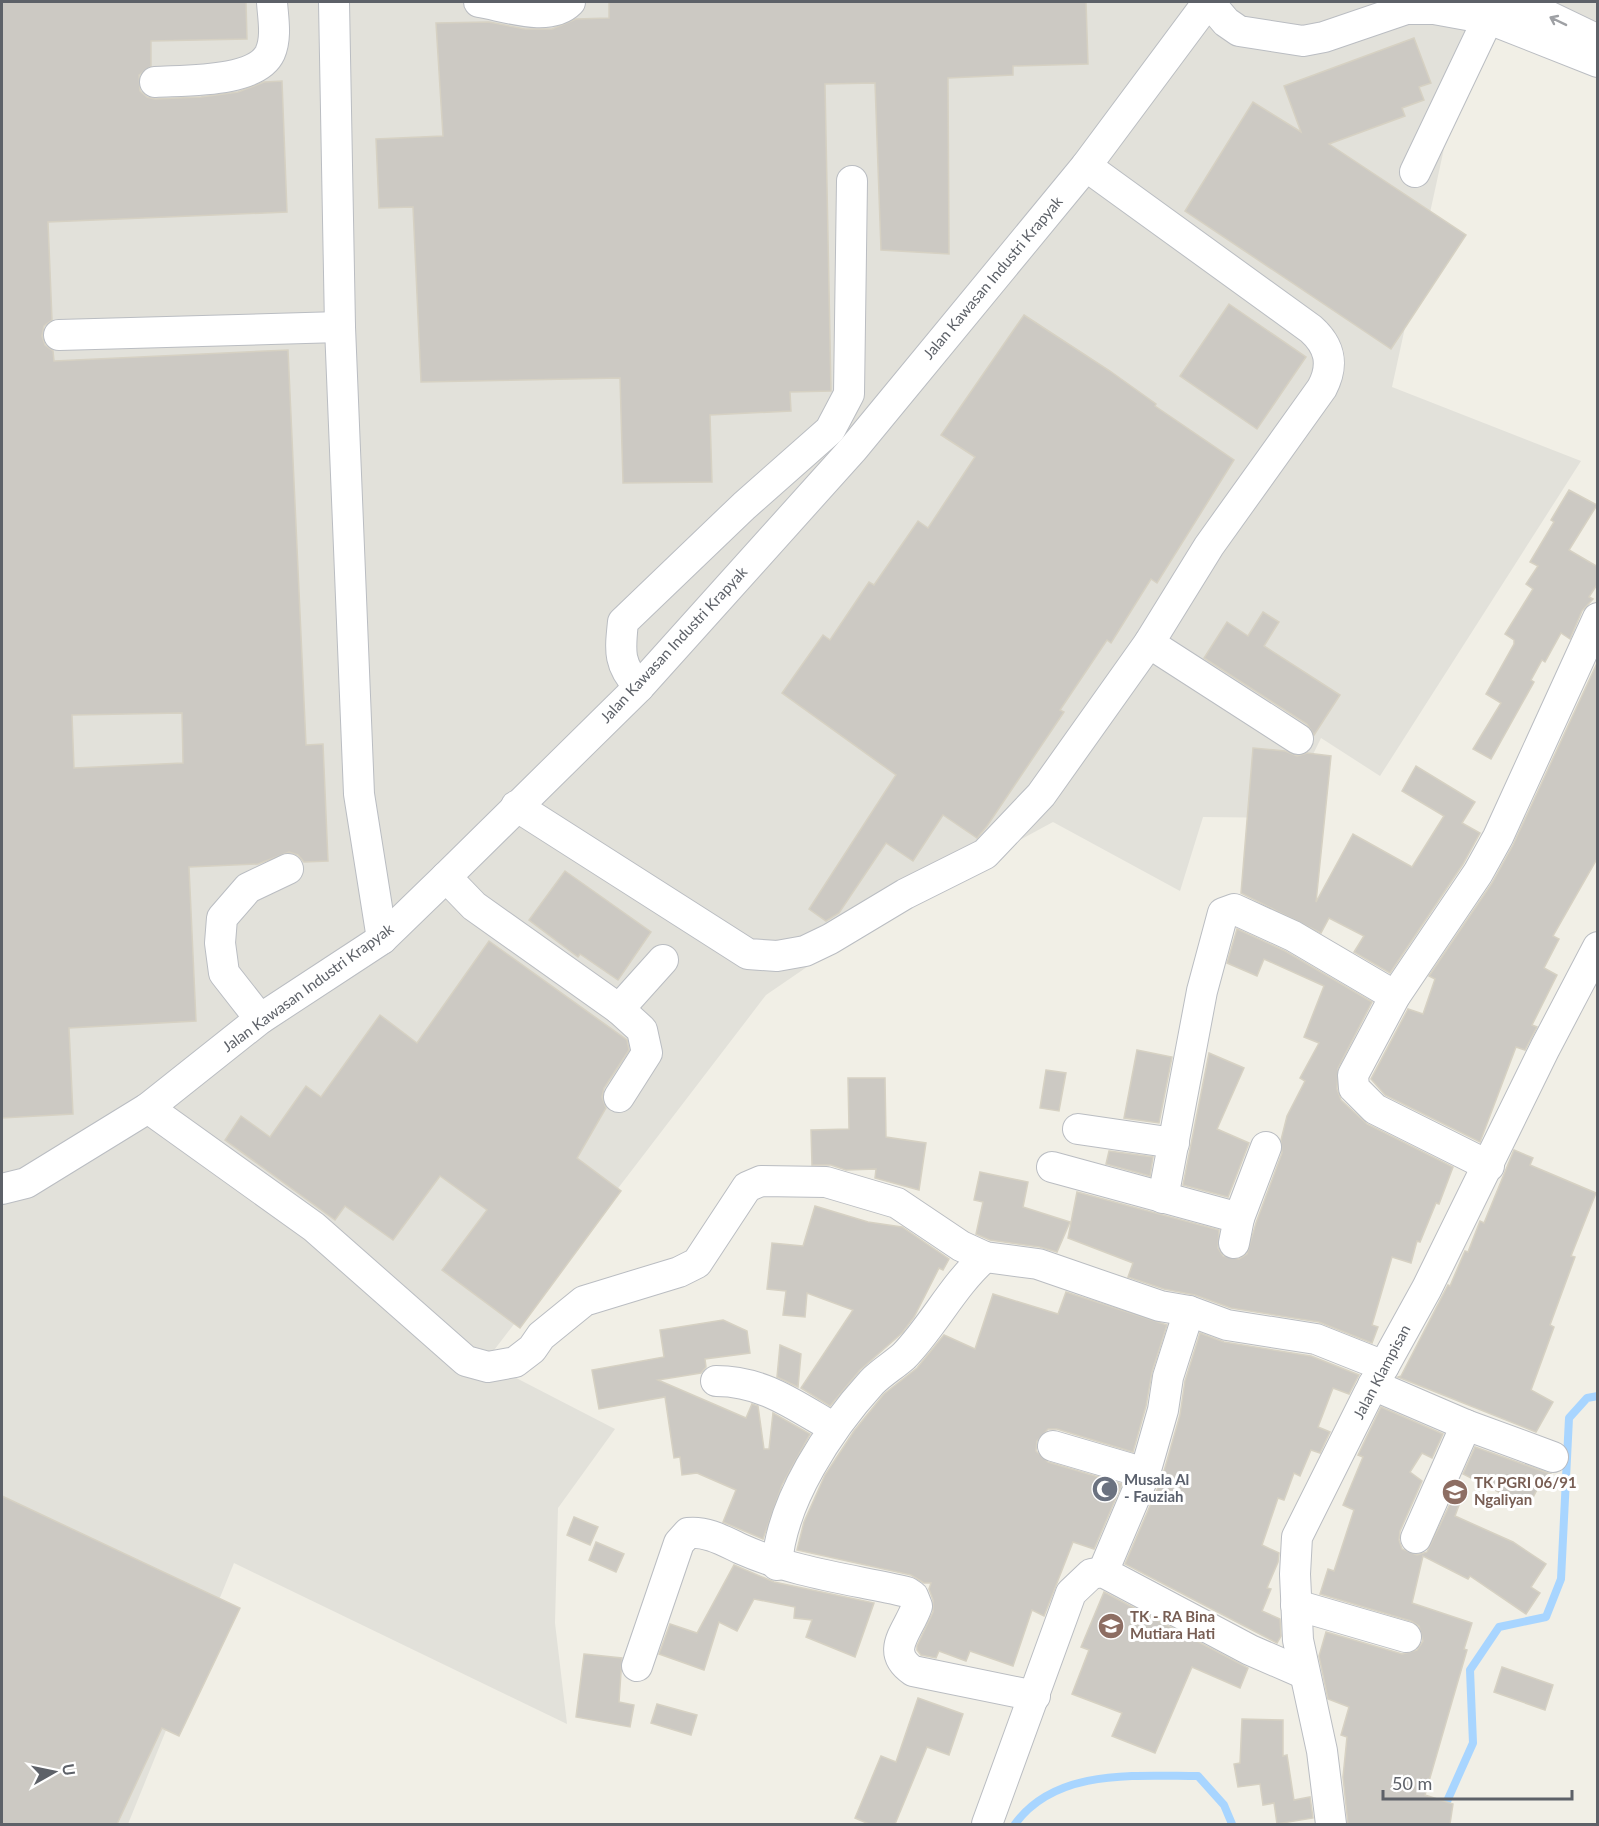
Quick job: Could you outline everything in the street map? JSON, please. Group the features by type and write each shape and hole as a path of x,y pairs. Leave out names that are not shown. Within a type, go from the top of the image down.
{"street":[{"path":"155,82 233,76 261,65 273,44 272,2"},
{"path":"334,2 340,327 359,794 382,939"},
{"path":"479,2 534,11 559,9 570,2"},
{"path":"1209,2 1226,22 1239,31 1303,41 1324,37 1404,5 1434,9 1492,10 1598,62"},
{"name":"Jalan Kawasan Industri Krapyak","path":"2,1189 26,1183 148,1108 260,1018 382,939 447,877 516,806 639,687 853,449 1086,166 1209,2"},
{"path":"1519,2 1598,40"},
{"path":"1415,172 1492,10"},
{"path":"516,806 748,954 777,957 805,951 830,939 905,894 985,854 1041,795 1100,708 1149,643 1209,546 1328,378 1329,353 1322,339 1311,329 1086,166"},
{"path":"639,687 625,671 620,651 623,622 744,506 830,430 849,394 852,181"},
{"path":"59,334 340,327"},
{"path":"1489,1166 1375,1109 1354,1088 1353,1075 1395,996 1478,873 1498,837 1598,618"},
{"path":"1149,643 1298,739"},
{"path":"260,1018 225,974 220,943 222,918 248,888 288,869"},
{"path":"447,877 474,906 619,1009 642,1030 647,1053 619,1097"},
{"path":"1163,1198 1202,991 1223,913 1234,909 1293,936 1395,996"},
{"name":"Jalan Klampisan","path":"1331,1824 1322,1751 1303,1673 1294,1574 1297,1537 1378,1375 1427,1288 1489,1166 1545,1048 1598,947"},
{"path":"619,1009 663,960"},
{"path":"148,1108 314,1227 466,1361 488,1367 515,1362 532,1349 541,1336 584,1301 679,1272 698,1263 747,1187 761,1181 826,1182 897,1203 961,1246 985,1257 1038,1264 1160,1306 1189,1311 1245,1330 1316,1339 1466,1425 1553,1457"},
{"path":"1078,1129 1174,1143"},
{"path":"1052,1167 1163,1198 1237,1231 1266,1147"},
{"path":"777,1565 778,1544 786,1516 834,1428 874,1380 904,1356 945,1305 967,1273 985,1257"},
{"path":"1103,1572 1145,1473 1163,1410 1168,1377 1189,1311"},
{"path":"716,1381 751,1384 780,1396 834,1428"},
{"path":"1416,1538 1466,1425"},
{"path":"1053,1446 1145,1473"},
{"path":"637,1666 679,1543 688,1533 708,1534 777,1565 907,1592 914,1596 917,1606 899,1645 898,1658 902,1664 913,1671 1035,1696"},
{"path":"987,1824 1071,1593 1091,1574 1103,1572 1250,1650 1303,1673"},
{"path":"1296,1605 1406,1637"}],"shaded area":[{"path":"2,2 1597,2 1597,61 1472,20 1392,387 1581,461 1380,776 1321,738 1282,818 1203,817 1180,891 1053,822 893,908 766,995 485,1362 615,1429 558,1508 555,1623 567,1724 234,1563 128,1824 2,1824"}],"building":[{"path":"2,2 246,2 247,39 151,41 151,66 139,75 140,91 147,97 155,99 201,97 238,92 264,82 282,81 287,212 48,222 52,320 44,326 42,336 45,345 53,351 54,361 288,350 306,745 323,744 328,861 304,862 298,855 289,852 258,864 189,867 196,1021 69,1028 73,1114 2,1118","holes":["182,713 183,763 74,768 72,715"]},
{"path":"609,2 1086,2 1088,64 1013,66 1013,75 948,78 949,254 881,250 875,83 825,84 831,391 790,392 791,411 710,415 712,482 623,483 620,378 421,382 413,207 379,208 376,139 443,136 436,23 489,22 525,29 552,29 576,19 609,18"},
{"path":"1414,38 1431,83 1419,87 1424,100 1402,108 1405,116 1329,144 1466,235 1391,349 1185,211 1253,102 1301,132 1284,86"},
{"path":"1229,304 1306,357 1257,429 1180,376"},
{"path":"1024,315 1110,371 1156,404 1155,406 1234,460 1157,583 1151,579 1111,643 1107,640 1060,710 1064,712 977,838 943,815 913,861 886,843 839,913 826,921 809,909 896,775 782,693 823,635 830,640 869,582 874,585 918,521 928,528 975,457 941,435"},
{"path":"1569,490 1597,505 1569,550 1598,567 1598,583 1589,597 1593,599 1582,611 1570,639 1561,633 1545,662 1542,660 1531,680 1534,682 1491,759 1473,749 1501,703 1486,694 1514,644 1514,640 1505,634 1533,589 1526,584 1538,566 1530,562 1554,522 1551,520"},
{"path":"1263,612 1279,622 1264,646 1340,695 1314,735 1307,724 1204,658 1227,622 1248,636"},
{"path":"1598,661 1598,857 1553,936 1559,939 1544,968 1557,975 1532,1025 1537,1027 1525,1050 1516,1047 1480,1142 1385,1095 1371,1079 1408,1009 1423,1014 1435,979 1429,976 1492,883 1513,845"},
{"path":"1253,748 1285,751 1297,756 1307,753 1331,756 1316,902 1353,834 1412,867 1444,816 1402,791 1416,766 1475,802 1462,823 1480,833 1463,864 1390,973 1354,952 1364,936 1329,918 1321,933 1241,893"},
{"path":"565,871 651,932 618,980 580,954 578,957 529,920"},
{"path":"1237,929 1285,951 1372,1002 1338,1068 1337,1089 1341,1100 1367,1124 1453,1167 1439,1204 1436,1203 1420,1242 1417,1241 1411,1263 1392,1257 1372,1325 1378,1327 1372,1343 1319,1322 1231,1308 1195,1295 1164,1289 1128,1277 1133,1263 1068,1238 1077,1192 1219,1230 1218,1248 1223,1256 1239,1259 1247,1254 1282,1153 1281,1140 1287,1116 1305,1081 1300,1078 1319,1043 1304,1037 1324,986 1264,959 1257,976 1227,963"},
{"path":"489,941 627,1040 629,1050 604,1088 602,1097 606,1108 577,1158 621,1191 520,1328 442,1270 487,1210 440,1176 393,1240 345,1206 335,1220 225,1140 241,1116 270,1137 306,1086 321,1097 380,1015 417,1043"},
{"path":"1137,1050 1172,1057 1159,1123 1124,1118"},
{"path":"1209,1053 1244,1068 1217,1129 1249,1143 1228,1197 1183,1185"},
{"path":"1046,1070 1066,1073 1059,1111 1040,1108"},
{"path":"848,1078 885,1078 886,1137 926,1143 919,1190 875,1178 876,1169 846,1170 831,1165 812,1165 811,1130 849,1129"},
{"path":"1514,1150 1533,1158 1530,1165 1596,1193 1571,1256 1575,1257 1550,1325 1554,1327 1531,1390 1553,1402 1536,1432 1398,1377 1401,1376 1448,1285 1450,1286 1465,1251 1468,1252 1480,1221 1484,1223"},
{"path":"1109,1151 1153,1157 1150,1176 1106,1164"},
{"path":"980,1172 1028,1182 1023,1207 1070,1222 1057,1252 1040,1247 990,1240 976,1234 983,1202 974,1200"},
{"path":"815,1206 868,1222 902,1227 949,1259 943,1270 939,1268 914,1317 902,1333 860,1370 830,1406 801,1388 853,1310 807,1293 805,1317 783,1315 786,1291 767,1289 772,1243 803,1246"},
{"path":"1066,1292 1167,1325 1152,1372 1146,1406 1133,1452 1057,1429 1048,1429 1037,1441 1036,1451 1048,1462 1122,1484 1094,1549 1073,1542 1044,1616 1032,1610 1013,1666 970,1651 966,1661 939,1651 936,1658 921,1655 917,1646 933,1612 933,1600 929,1589 931,1583 924,1583 911,1575 797,1550 804,1522 825,1475 854,1431 884,1394 917,1368 944,1335 975,1349 993,1294 1058,1314"},
{"path":"723,1320 747,1331 750,1353 705,1359 706,1367 701,1373 658,1380 746,1418 752,1404 758,1406 764,1449 769,1449 773,1413 810,1434 782,1485 763,1539 723,1522 736,1490 697,1473 682,1475 680,1457 674,1458 665,1397 599,1409 592,1370 664,1357 660,1330"},
{"path":"1200,1333 1224,1342 1311,1356 1359,1375 1349,1394 1333,1388 1318,1427 1330,1432 1320,1453 1311,1450 1300,1476 1294,1473 1284,1500 1278,1498 1262,1545 1279,1553 1278,1562 1267,1588 1271,1589 1262,1611 1280,1619 1281,1636 1277,1643 1125,1564 1162,1478 1180,1415 1185,1381"},
{"path":"780,1345 801,1354 798,1387 777,1377"},
{"path":"1381,1407 1443,1434 1432,1458 1422,1453 1410,1472 1422,1481 1400,1531 1399,1540 1402,1549 1417,1555 1427,1552 1452,1500 1459,1505 1455,1516 1513,1542 1546,1564 1531,1587 1540,1593 1526,1614 1470,1576 1468,1579 1423,1556 1412,1603 1472,1623 1464,1649 1467,1650 1425,1795 1453,1804 1450,1824 1348,1824 1343,1777 1347,1737 1341,1735 1349,1707 1328,1699 1319,1656 1326,1632 1402,1654 1417,1650 1423,1641 1419,1626 1411,1621 1320,1594 1328,1569 1334,1571 1354,1510 1343,1505 1363,1457 1358,1455"},
{"path":"1475,1447 1551,1474 1546,1486 1540,1484 1528,1507 1463,1474"},
{"path":"2,1496 240,1608 179,1736 162,1728 117,1824 2,1824"},
{"path":"574,1517 598,1527 590,1545 567,1535"},
{"path":"596,1542 624,1554 616,1572 589,1560"},
{"path":"734,1565 774,1582 874,1603 855,1657 806,1637 812,1620 794,1618 795,1607 754,1599 737,1631 719,1622 704,1670 659,1654 670,1624 697,1633"},
{"path":"1104,1592 1248,1668 1240,1688 1192,1667 1155,1753 1112,1736 1122,1713 1072,1694 1089,1650 1081,1647"},
{"path":"584,1654 622,1658 619,1702 634,1705 630,1727 576,1717"},
{"path":"1502,1667 1553,1685 1545,1710 1494,1692"},
{"path":"918,1698 963,1714 949,1755 927,1747 895,1824 869,1824 855,1818 881,1756 896,1762"},
{"path":"657,1704 697,1715 691,1735 651,1723"},
{"path":"1242,1719 1283,1720 1283,1756 1287,1755 1294,1800 1310,1797 1313,1818 1277,1824 1274,1803 1263,1805 1260,1784 1238,1787 1234,1764 1240,1763"}],"waterway":[{"path":"1442,1824 1444,1808 1473,1743 1470,1670 1499,1627 1546,1617 1561,1579 1569,1418 1587,1398 1598,1396"},
{"path":"1015,1824 1032,1806 1052,1793 1074,1784 1123,1776 1198,1776 1224,1805 1232,1824"}],"place":[{"name":"Musala Al - Fauziah","path":"1105,1489"},
{"name":"TK PGRI 06/91 Ngaliyan","path":"1455,1492"},
{"name":"TK - RA Bina Mutiara Hati","path":"1111,1626"}]}
